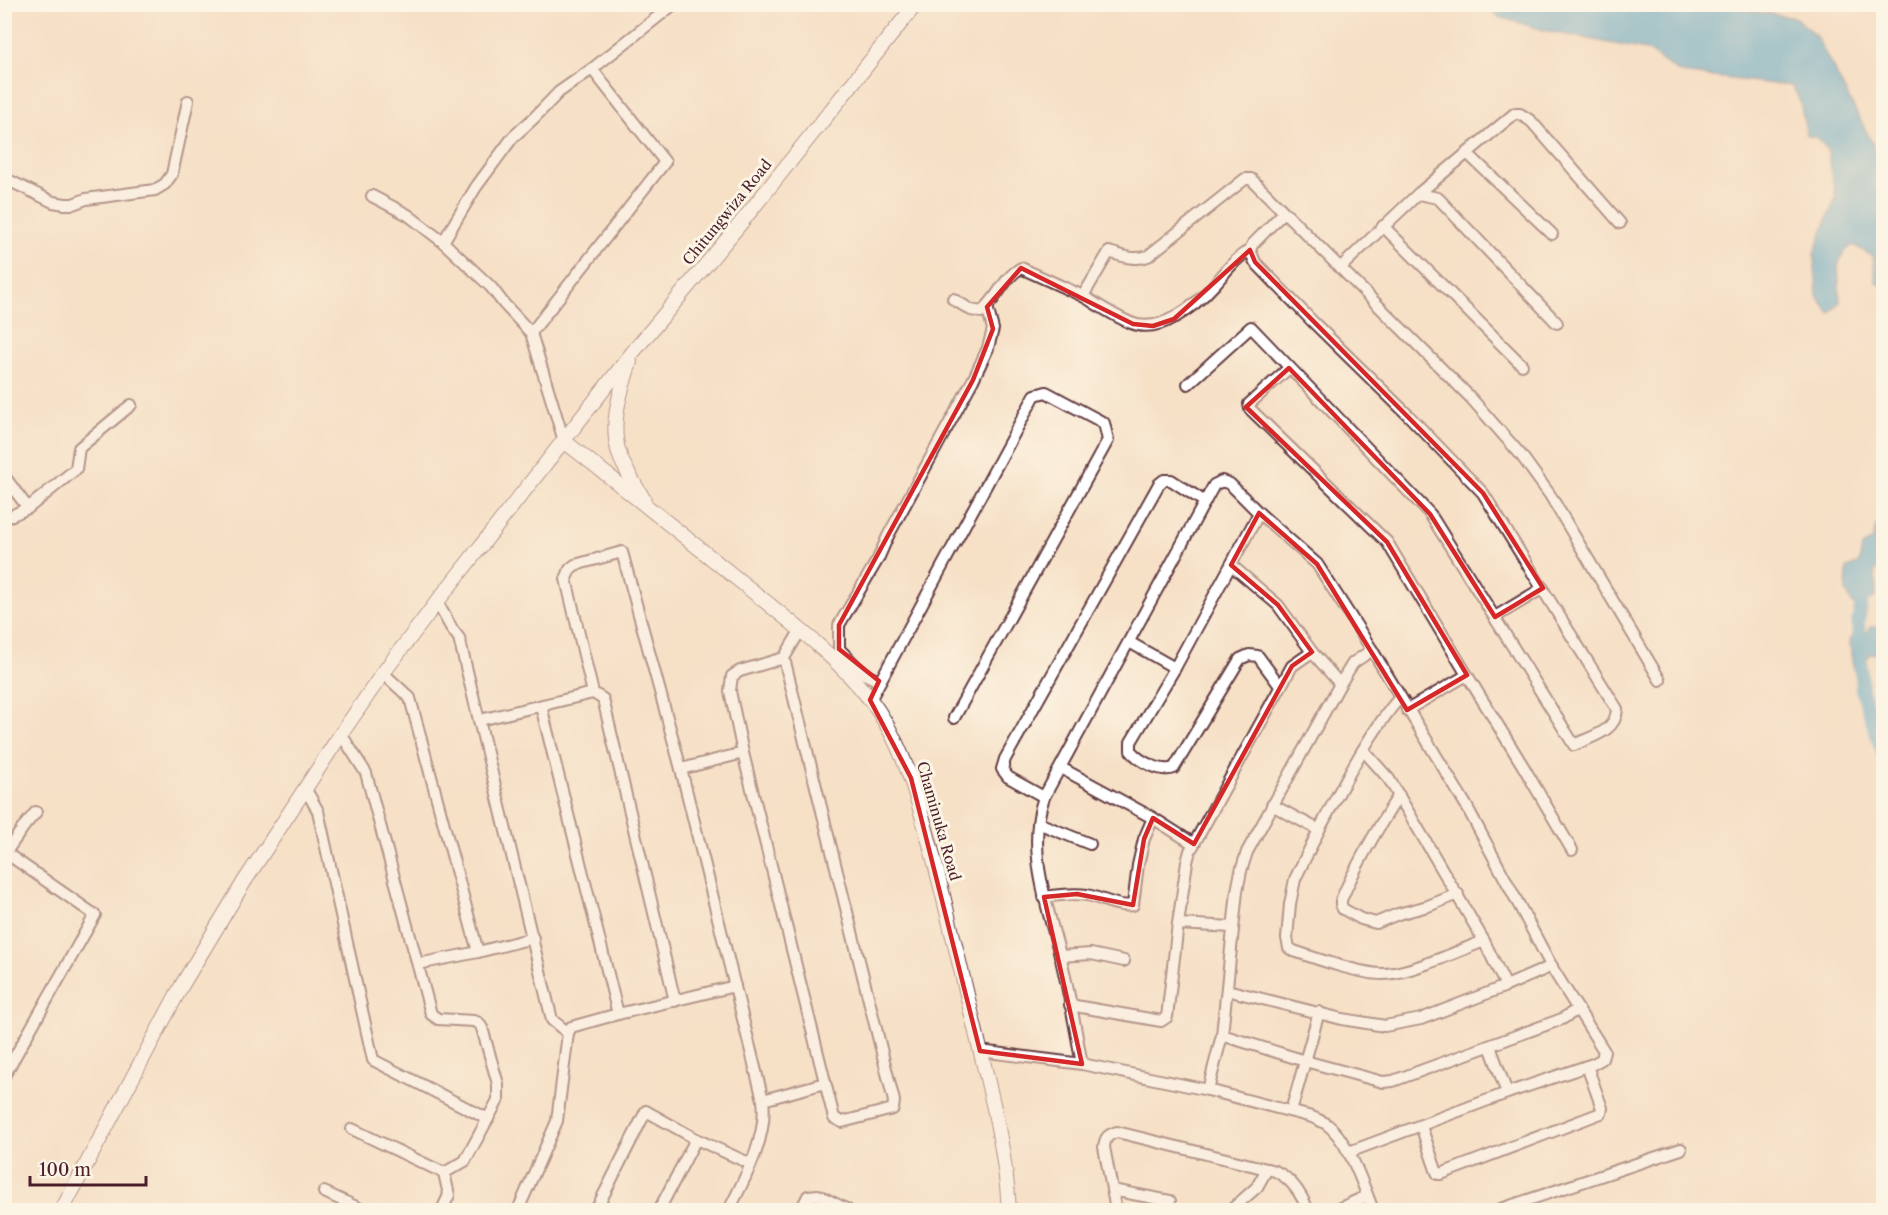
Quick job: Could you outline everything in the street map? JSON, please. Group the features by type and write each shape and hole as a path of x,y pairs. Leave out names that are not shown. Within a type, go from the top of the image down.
{"main road":[{"name":"Chitungwiza Road","path":"62,1210 182,985 244,882 383,673 633,352 740,224 916,4"},
{"path":"633,352 618,404 617,440 621,457 648,507"},
{"name":"Chaminuka Road","path":"564,441 800,631 836,663 870,700 898,746 911,778 948,916 1003,1151 1009,1210"}],"street":[{"path":"443,242 476,187 513,136 559,92 674,4"},
{"path":"531,333 665,162 592,69"},
{"path":"4,178 53,202 65,204 155,190 165,184 172,174 188,101"},
{"path":"1340,268 1418,194 1514,114 1520,114 1531,121 1620,223"},
{"path":"1467,153 1552,234"},
{"path":"1083,296 1109,252 1140,259 1148,256 1245,179 1251,179 1470,397 1521,455 1550,495 1660,680"},
{"path":"1418,194 1438,198 1557,323"},
{"path":"372,196 408,215 443,242 491,287 531,333 564,441"},
{"path":"953,299 971,310 981,312 1013,272 1021,268 1083,296 1132,324 1153,326 1174,319 1209,290 1241,255 1250,250 1252,245 1283,213"},
{"path":"1383,226 1522,365"},
{"path":"1188,384 1251,327 1430,514 1574,745 1606,730 1614,723 1617,709 1483,493 1255,262 1250,250"},
{"path":"879,681 864,674 839,649 839,625 878,559 988,348 993,329 987,307"},
{"path":"1289,368 1249,404 1252,413 1387,542 1572,850"},
{"path":"870,700 1035,395 1046,393 1104,423 1108,440 954,718"},
{"path":"4,519 28,508 76,469 79,448 131,405"},
{"path":"4,476 28,508"},
{"path":"1044,797 1008,777 1002,769 1005,759 1159,484 1164,480 1171,480 1206,502"},
{"path":"1082,1064 1060,956 1044,897 1037,840 1044,797 1215,485 1222,481 1230,484 1317,564 1466,805 1552,966 1604,1051 1599,1061 1587,1066 1349,1152"},
{"path":"1259,513 1175,668 1131,742 1131,751 1136,756 1162,769 1174,768 1240,659 1249,655 1258,656 1280,687"},
{"path":"593,693 566,579 570,569 575,565 622,552 681,769 764,1100 765,1116 752,1164 729,1210"},
{"path":"1231,565 1278,605 1312,652 1340,684"},
{"path":"1496,617 1543,588"},
{"path":"437,602 459,638 552,1020 568,1033"},
{"path":"784,658 894,1101 892,1109 842,1122 834,1118 743,753 730,691 732,676 740,671 784,658 800,631"},
{"path":"1129,642 1175,668"},
{"path":"1208,1090 1222,1035 1240,871 1247,852 1340,684 1353,663 1372,650"},
{"path":"1070,1005 1161,1021 1166,1019 1187,862 1194,843 1292,666 1312,652"},
{"path":"383,673 410,698 478,952"},
{"path":"1407,710 1467,675"},
{"path":"480,720 593,693 603,699 675,1001"},
{"path":"1400,697 1364,750 1319,830 1295,879 1287,938 1289,948 1364,972 1382,974 1396,973 1484,941"},
{"path":"541,706 618,1014"},
{"path":"341,734 366,772 430,1012 438,1019 474,1021 481,1025 498,1084 498,1100 465,1161 444,1173"},
{"path":"1364,750 1382,770 1399,795 1458,894 1506,986"},
{"path":"681,769 743,753"},
{"path":"1060,768 1194,843"},
{"path":"305,788 318,811 374,1060 488,1119"},
{"path":"1399,795 1371,838 1353,874 1341,900 1343,909 1361,919 1376,922 1458,894"},
{"path":"1272,805 1319,830"},
{"path":"4,1076 95,915 5,854 36,812"},
{"path":"1044,897 1077,894 1125,906 1133,905 1138,865 1144,839 1153,818"},
{"path":"1038,823 1090,844"},
{"path":"1178,924 1233,927"},
{"path":"418,964 533,938"},
{"path":"1060,956 1091,954 1124,961"},
{"path":"1227,990 1370,1024 1394,1025 1421,1019 1552,966"},
{"path":"518,1210 557,1121 568,1033 571,1027 735,986"},
{"path":"1222,1035 1383,1082 1393,1081 1490,1046 1562,1019 1578,1009"},
{"path":"1291,1111 1319,1012"},
{"path":"1490,1046 1507,1093"},
{"path":"980,1051 1082,1064 1208,1090 1291,1111 1325,1123 1335,1132 1349,1152 1372,1210"},
{"path":"1421,1126 1436,1170 1438,1174 1441,1173 1601,1113 1602,1108 1587,1066"},
{"path":"764,1100 825,1083"},
{"path":"596,1210 646,1111 696,1139 752,1164"},
{"path":"351,1129 444,1173"},
{"path":"1116,1210 1105,1141 1110,1134 1117,1132 1282,1174 1302,1195 1308,1210"},
{"path":"659,1210 696,1139"},
{"path":"1498,1210 1682,1149"},
{"path":"1232,1210 1257,1187 1267,1169"},
{"path":"442,1210 448,1195 444,1173"},
{"path":"1112,1190 1170,1201"},
{"path":"324,1192 363,1210"},
{"path":"801,1210 808,1196 818,1195 848,1210"},
{"path":"1336,1210 1367,1196"}],"highlighted area":[{"path":"1250,250 1255,262 1483,493 1543,588 1495,617 1430,514 1289,368 1246,407 1387,542 1467,675 1407,710 1317,564 1259,513 1231,565 1278,605 1312,652 1292,666 1194,844 1153,818 1144,839 1133,905 1077,894 1044,897 1082,1064 980,1051 911,778 870,700 879,681 839,649 839,625 973,380 993,329 987,307 1021,268 1133,324 1153,326 1174,319"}],"water":[{"path":"1487,5 1717,5 1796,18 1816,36 1872,142 1883,182 1883,286 1876,283 1873,256 1853,245 1843,253 1838,266 1840,302 1830,314 1817,296 1814,253 1836,197 1827,149 1817,137 1808,136 1801,105 1792,86 1680,73 1646,50 1547,31 1499,17"},
{"path":"1883,522 1883,564 1874,573 1877,586 1875,598 1854,605 1846,592 1847,568 1859,563 1862,547 1873,539 1876,525"},
{"path":"1870,627 1878,627 1879,639 1877,654 1870,653 1867,659 1864,678 1857,676 1855,672 1850,640 1856,634 1867,632"}],"waterway":[{"path":"1865,585 1858,622 1862,690 1884,756"}]}
